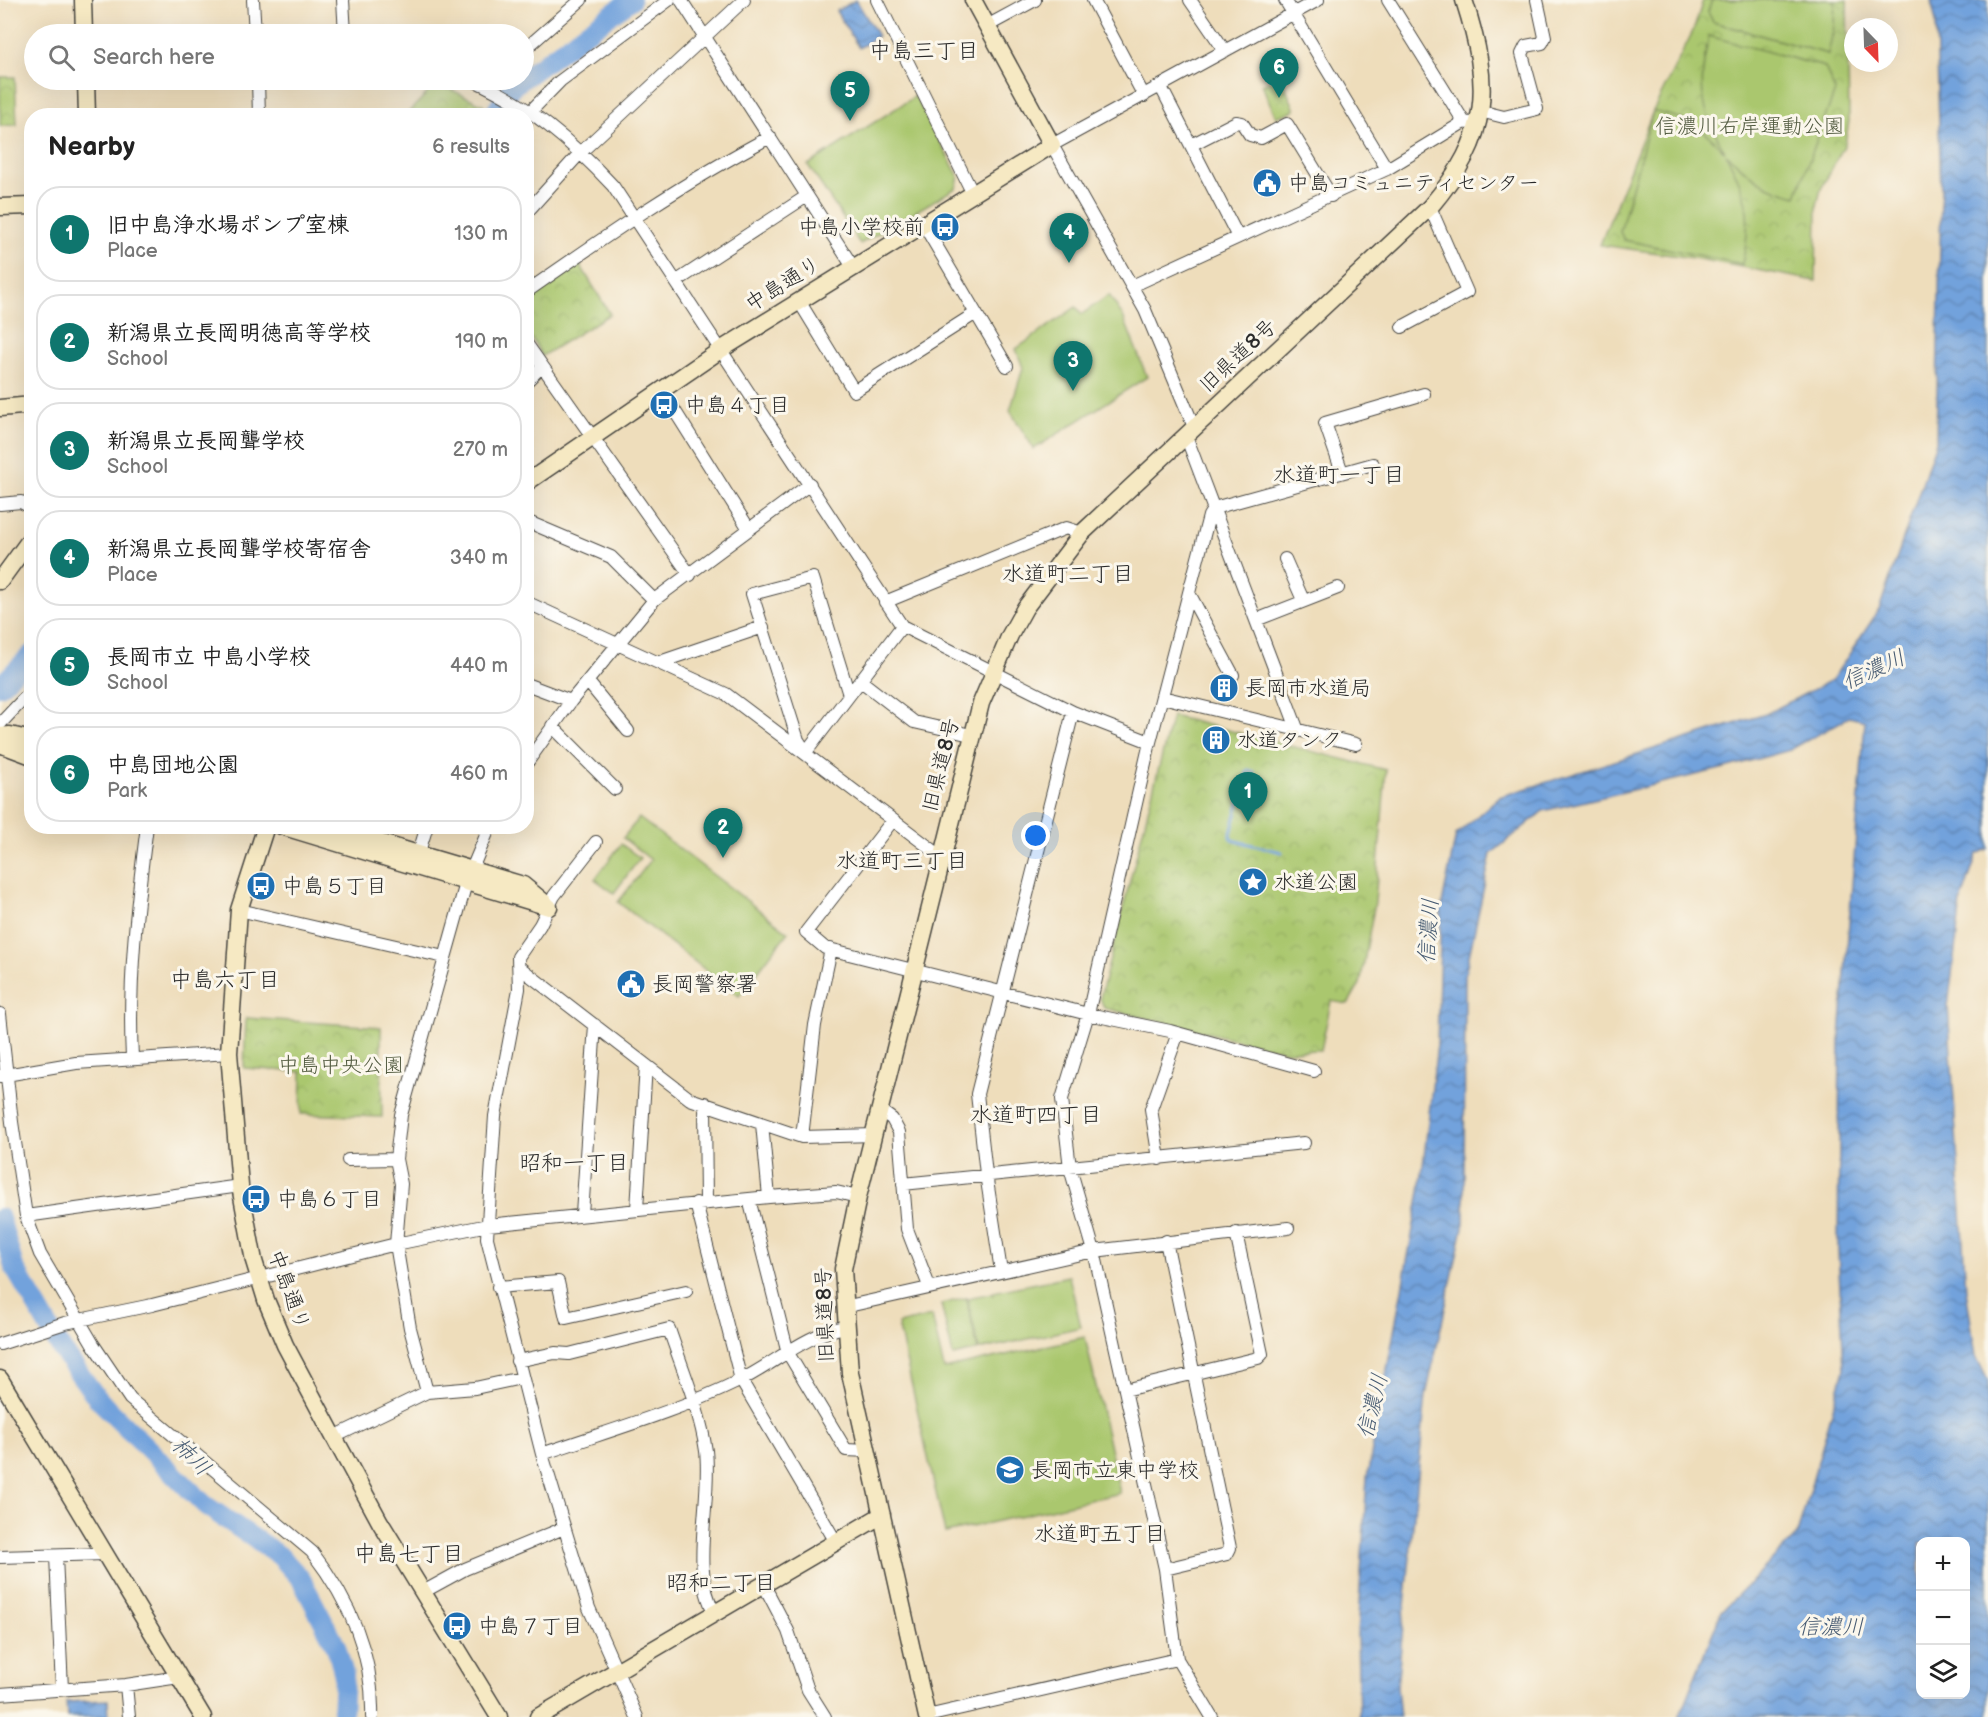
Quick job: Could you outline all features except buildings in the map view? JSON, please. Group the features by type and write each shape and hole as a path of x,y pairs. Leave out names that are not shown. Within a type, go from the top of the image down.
{"street":[{"path":"83,0 84,24"},
{"path":"253,0 254,24"},
{"path":"343,0 344,24"},
{"path":"534,41 581,0"},
{"path":"529,108 560,81 669,0"},
{"path":"681,0 853,267"},
{"path":"534,204 581,152 744,0"},
{"path":"877,0 973,194"},
{"path":"973,0 1160,340 1214,508 1298,732"},
{"path":"987,26 1035,0"},
{"path":"1093,0 1144,96"},
{"path":"1190,0 1225,51"},
{"path":"1285,0 1387,169"},
{"path":"1052,146 1318,0"},
{"path":"1388,0 1474,119"},
{"name":"旧県道8号","path":"927,1717 850,1373 845,1327 843,1269 858,1197 875,1136 971,735 993,673 1025,608 1082,533 1430,207 1459,171 1484,85 1480,53 1464,0"},
{"path":"1132,286 1387,169 1474,119 1504,117 1537,109 1522,54 1526,46 1542,43 1545,37 1537,0"},
{"path":"1161,87 1238,237"},
{"path":"86,90 87,108"},
{"path":"258,90 259,108"},
{"path":"498,90 522,108"},
{"path":"534,117 581,152 613,186 902,626 1073,712 1150,742"},
{"path":"1191,145 1236,122 1242,123 1250,135 1261,138 1287,124 1331,195"},
{"path":"534,286 634,216 711,168 770,137"},
{"name":"中島通り","path":"534,478 722,349 1052,146"},
{"path":"677,281 807,196"},
{"path":"0,207 24,206"},
{"path":"1402,327 1467,292 1430,207"},
{"path":"924,225 1007,366"},
{"path":"799,301 854,391 976,313"},
{"path":"534,354 690,575"},
{"path":"534,374 543,366"},
{"path":"661,389 748,528"},
{"path":"1342,472 1325,423 1424,394"},
{"path":"0,408 24,406"},
{"path":"1212,1717 1177,1659 1165,1569 1094,1251 1070,1168 1062,1099 1088,1014 1150,742 1209,516 1214,508 1373,464"},
{"path":"534,752 571,700 654,600 810,484"},
{"path":"0,504 24,504"},
{"path":"534,524 611,557 654,600"},
{"path":"885,602 1066,528 1082,533"},
{"path":"0,581 24,548"},
{"path":"1286,559 1303,600"},
{"path":"806,752 798,740 752,594 813,578 849,695"},
{"path":"1256,620 1338,588"},
{"path":"1189,593 1233,675"},
{"path":"534,606 726,694 806,752 942,857"},
{"path":"806,752 902,626"},
{"path":"660,662 763,627"},
{"path":"861,681 914,722 971,735"},
{"path":"588,682 628,731"},
{"path":"534,687 571,700"},
{"path":"0,724 24,698"},
{"path":"1162,698 1356,744"},
{"path":"1001,1271 986,1174 977,1094 1073,712"},
{"path":"552,726 615,789"},
{"path":"0,736 10,735 24,738"},
{"path":"0,744 24,753"},
{"path":"893,820 806,932 825,948 1088,1014 1178,1033 1314,1071"},
{"path":"132,1058 130,1026 146,834"},
{"name":"中島通り","path":"263,834 239,910 229,1053 240,1186 249,1241 259,1279 285,1345 380,1522 499,1717"},
{"path":"311,834 469,876"},
{"path":"350,834 418,855 549,907"},
{"path":"418,855 425,834"},
{"path":"427,1392 410,1328 396,1244 401,1184 396,1159 400,1115 444,957 469,876 487,834"},
{"path":"596,842 549,907 540,925 518,957 519,989 495,1116 487,1238 542,1454 589,1608 615,1673 637,1717"},
{"path":"239,910 444,957"},
{"path":"802,1137 815,1025 831,949"},
{"path":"519,967 684,1095 802,1137 875,1136"},
{"path":"0,1014 3,1075 26,1216 40,1254 130,1399 312,1552 331,1576 364,1650 370,1671 372,1717"},
{"path":"582,1214 595,1025"},
{"path":"1159,1159 1151,1109 1178,1033"},
{"path":"3,1075 76,1063 229,1053"},
{"path":"637,1209 646,1065"},
{"path":"705,1103 701,1203 741,1380 836,1542"},
{"path":"881,1111 892,1119 899,1132 908,1229 929,1286"},
{"path":"762,1124 769,1197"},
{"path":"903,1184 1304,1143"},
{"path":"348,1160 396,1159"},
{"path":"26,1216 240,1186"},
{"path":"0,1344 65,1323 259,1279 396,1244 488,1225 769,1197 836,1192 858,1197"},
{"path":"749,1199 788,1353 846,1450 868,1451"},
{"path":"844,1307 929,1286 1094,1251 1288,1228"},
{"path":"1125,1390 1258,1358 1262,1354 1236,1233"},
{"path":"1165,1569 1227,1554 1230,1548 1166,1241"},
{"path":"498,1287 558,1282 566,1318 686,1291"},
{"path":"542,1454 693,1402 741,1380 825,1331 845,1327"},
{"path":"517,1361 555,1353 569,1354 669,1329 693,1402 706,1452 704,1589 715,1613"},
{"path":"334,1437 427,1392 475,1388 522,1378"},
{"path":"0,1379 203,1717"},
{"path":"538,1717 882,1515"},
{"path":"423,1592 465,1569 564,1528"},
{"path":"0,1557 105,1554"},
{"path":"56,1556 63,1689"},
{"path":"764,1585 788,1630 808,1689 825,1717"},
{"path":"927,1717 1177,1659"},
{"path":"0,1694 126,1684 180,1677"},
{"path":"126,1684 129,1717"}],"green space":[{"name":"信濃川右岸運動公園","path":"1703,0 1847,0 1847,18 1844,18 1844,72 1848,72 1849,121 1845,144 1821,189 1817,205 1816,281 1693,258 1600,245 1653,111 1694,29"},
{"path":"1712,0 1835,0 1834,27 1828,54 1713,22 1708,12"},
{"path":"1709,36 1825,67 1835,91 1796,196 1757,180 1726,154 1744,195 1748,220 1742,264 1624,240 1620,232 1653,111 1679,118 1705,132 1725,152 1710,122 1703,96 1703,69"},
{"path":"1281,76 1295,110 1276,117 1262,85"},
{"path":"0,77 15,77 17,125 0,126"},
{"path":"430,90 452,90 484,105 482,108 413,108"},
{"path":"915,96 959,177 956,188 860,244 808,165"},
{"path":"579,263 610,314 542,356 534,343 534,293"},
{"path":"1109,295 1123,316 1147,377 1034,449 1010,411 1023,368 1016,349 1076,307 1082,314"},
{"name":"水道公園","path":"1172,716 1386,770 1375,902 1360,984 1348,1004 1331,1001 1321,1050 1285,1051 1104,1008 1100,998"},
{"path":"639,818 788,932 739,996 618,902 651,860 623,838"},
{"path":"621,844 640,858 614,893 595,879"},
{"name":"中島中央公園","path":"246,1018 381,1027 382,1117 301,1114 302,1072 244,1068"},
{"path":"1069,1276 1081,1327 979,1350 967,1298 992,1293 993,1296 993,1292"},
{"path":"966,1298 978,1350 953,1356 941,1304"},
{"path":"932,1316 944,1369 1085,1337 1120,1493 945,1533 898,1324"}],"water":[{"path":"856,0 878,36 859,48 836,11"},
{"name":"信濃川","path":"1931,0 1988,0 1988,849 1977,854 1961,902 1948,1006 1966,1290 1976,1356 1988,1381 1988,1717 1679,1717 1721,1612 1797,1535 1844,1370 1838,1250 1840,1036 1865,721 1849,717 1790,750 1721,769 1543,811 1491,854 1465,975 1464,1223 1426,1395 1397,1687 1400,1717 1359,1717 1357,1635 1367,1477 1420,1192 1437,1044 1441,909 1456,835 1499,797 1766,714 1832,680 1879,610 1936,442 1941,195 1936,22"},
{"path":"108,1700 109,1717 67,1717 66,1702"}],"waterway":[{"name":"柿川","path":"534,71 631,0"},
{"name":"柿川","path":"498,108 510,90"},
{"name":"柿川","path":"0,686 24,662"},
{"path":"1254,772 1248,770 1230,837 1232,840 1282,852"},
{"name":"柿川","path":"0,1218 14,1267 62,1350 97,1398 205,1505 280,1556 301,1579 336,1646 344,1675 342,1717"}],"place":[{"name":"中島団地公園","path":"1279,98"},
{"name":"長岡市立 中島小学校","path":"850,121"},
{"name":"中島コミュニティセンター","path":"1267,183"},
{"name":"中島小学校前","path":"945,227"},
{"name":"新潟県立長岡聾学校寄宿舎","path":"1069,263"},
{"name":"新潟県立長岡聾学校","path":"1073,391"},
{"name":"中島４丁目","path":"664,405"},
{"name":"長岡市水道局","path":"1224,688"},
{"name":"水道タンク","path":"1216,740"},
{"name":"旧中島浄水場ポンプ室棟","path":"1248,822"},
{"name":"新潟県立長岡明徳高等学校","path":"723,858"},
{"name":"水道公園","path":"1253,882"},
{"name":"中島５丁目","path":"261,886"},
{"name":"長岡警察署","path":"631,984"},
{"name":"中島６丁目","path":"256,1199"},
{"name":"長岡市立東中学校","path":"1010,1470"},
{"name":"中島７丁目","path":"457,1626"}],"district":[{"name":"中島三丁目","path":"924,51"},
{"name":"水道町一丁目","path":"1339,475"},
{"name":"水道町二丁目","path":"1068,574"},
{"name":"水道町三丁目","path":"902,861"},
{"name":"中島六丁目","path":"225,980"},
{"name":"水道町四丁目","path":"1036,1115"},
{"name":"昭和一丁目","path":"574,1163"},
{"name":"水道町五丁目","path":"1100,1534"},
{"name":"中島七丁目","path":"409,1554"},
{"name":"昭和二丁目","path":"721,1583"}]}
